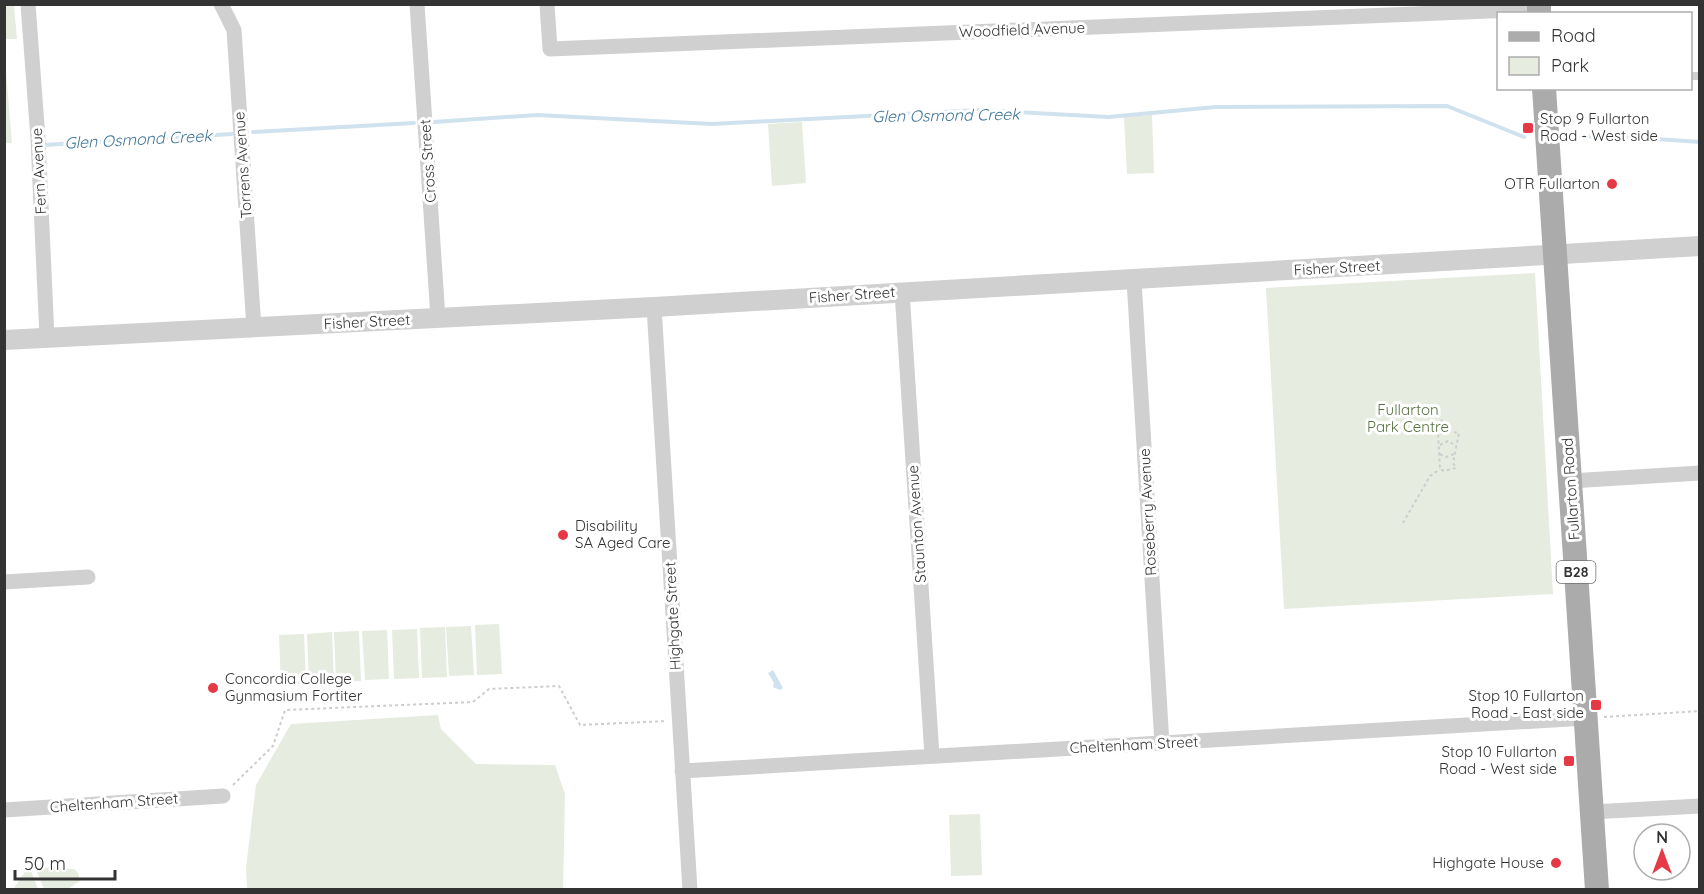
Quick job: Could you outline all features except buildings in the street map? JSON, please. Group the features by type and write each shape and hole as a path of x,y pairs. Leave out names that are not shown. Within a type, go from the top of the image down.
{"main road":[{"name":"Fullarton Road","path":"1544,90 1597,890"}],"street":[{"name":"Fern Avenue","path":"27,4 38,139 47,338"},
{"name":"Torrens Avenue","path":"221,4 234,30 254,328"},
{"name":"Cross Street","path":"417,4 438,318"},
{"name":"Woodfield Avenue","path":"547,4 550,49 1539,9"},
{"name":"Fisher Street","path":"4,340 654,307 1700,246"},
{"name":"Roseberry Avenue","path":"1134,280 1162,744"},
{"name":"Staunton Avenue","path":"902,291 932,756"},
{"name":"Highgate Street","path":"654,307 690,890"},
{"path":"1570,481 1700,473"},
{"path":"4,582 88,577"},
{"name":"Cheltenham Street","path":"682,771 1586,718"},
{"name":"Cheltenham Street","path":"4,810 223,796"},
{"path":"1592,812 1700,806"}],"path":[{"path":"1440,469 1438,435 1442,419"},
{"path":"1403,523 1430,476 1440,469 1448,471 1456,468 1453,463 1458,433 1448,431 1438,435"},
{"path":"1439,447 1441,443 1448,441 1456,447"},
{"path":"1439,452 1446,457 1454,453"},
{"path":"223,796 273,746 285,710 473,702 489,688 560,686 580,725 679,721"},
{"path":"1586,718 1700,711"}],"green space":[{"path":"5,4 14,5 17,39 5,39"},
{"path":"4,72 6,72 12,143 5,143"},
{"path":"1152,115 1154,173 1127,174 1124,117"},
{"path":"802,122 806,183 772,186 768,124"},
{"name":"Fullarton Park Centre","path":"1535,273 1553,594 1284,609 1266,288"},
{"path":"499,624 502,674 477,675 475,625"},
{"path":"471,626 474,675 449,676 446,627"},
{"path":"445,627 447,677 422,678 420,628"},
{"path":"417,629 419,678 394,679 392,630"},
{"path":"387,630 389,679 365,680 362,631"},
{"path":"359,631 361,681 336,682 334,632"},
{"path":"332,632 334,682 309,683 307,634"},
{"path":"304,634 306,683 281,685 279,635"},
{"path":"438,715 441,729 476,764 555,765 565,794 563,889 247,889 246,868 256,785 291,724"},
{"path":"980,814 982,875 951,876 949,815"},
{"path":"29,866 38,889 14,888"},
{"path":"35,867 74,869 80,881 68,889 44,889"}],"water":[{"path":"773,670 783,688 780,690 773,687 774,683 768,673"}],"waterway":[{"name":"Glen Osmond Creek","path":"434,122 537,115 712,124 979,110 1108,117 1216,107 1447,106 1524,137"},
{"name":"Glen Osmond Creek","path":"253,132 414,123"},
{"name":"Glen Osmond Creek","path":"44,145 232,134"},
{"name":"Glen Osmond Creek","path":"1556,137 1612,136 1700,142"}],"place":[{"name":"Stop 9 Fullarton Road - West side","path":"1528,128"},
{"name":"OTR Fullarton","path":"1612,184"},
{"name":"Disability SA Aged Care","path":"563,535"},
{"name":"Concordia College Gynmasium Fortiter","path":"213,688"},
{"name":"Stop 10 Fullarton Road - East side","path":"1596,705"},
{"name":"Stop 10 Fullarton Road - West side","path":"1569,761"},
{"name":"Highgate House","path":"1556,863"}]}
